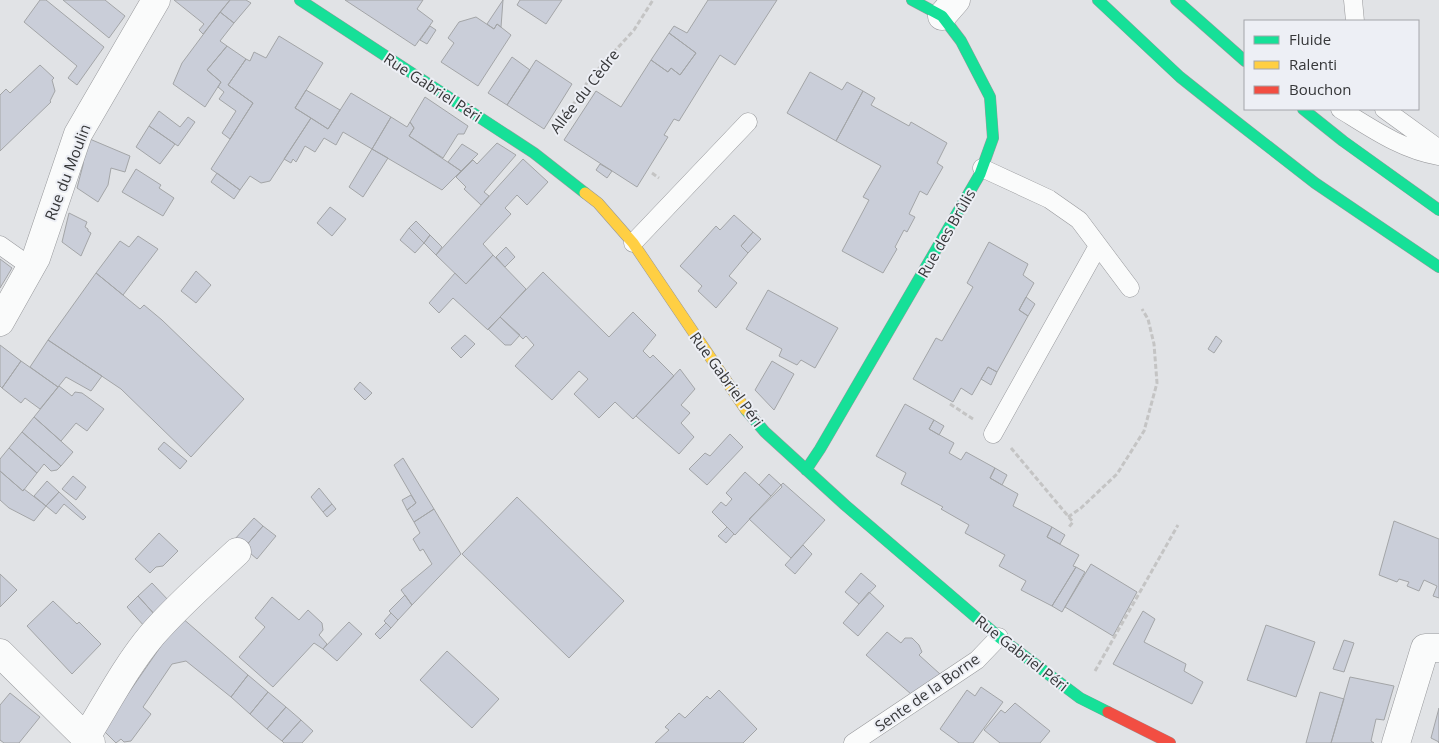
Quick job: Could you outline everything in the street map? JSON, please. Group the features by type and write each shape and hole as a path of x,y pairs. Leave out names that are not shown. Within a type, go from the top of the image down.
{"street":[{"name":"Rue du Moulin","path":"0,322 36,258 78,134 156,0"},
{"name":"Rue Gabriel Péri","path":"300,0 534,153 598,204 633,243 739,400 765,432 806,470 1000,637 1080,698 1170,743"},
{"name":"Rue des Brûlis","path":"806,470 967,198 982,168 993,138 990,97 961,42 949,8 912,0"},
{"path":"1098,0 1180,76 1245,128 1316,183 1439,267"},
{"path":"1176,0 1244,60"},
{"path":"1304,110 1358,152 1439,210"},
{"path":"0,653 88,740 137,655 152,635 178,607 237,552"},
{"path":"1396,743 1425,648 1439,648"}],"lane":[{"path":"1353,0 1355,20"},
{"path":"1342,110 1386,137 1422,153 1439,156"},
{"path":"1385,110 1439,148"},
{"path":"633,243 748,122"},
{"path":"982,168 1050,199 1079,220 1130,288"},
{"path":"0,245 31,267"},
{"path":"993,434 1098,246"},
{"name":"Sente de la Borne","path":"853,743 977,660 1000,637"}],"path":[{"name":"Allée du Cèdre","path":"534,153 575,102 590,78 634,30 653,0"},
{"path":"1068,517 1082,508 1117,474 1144,431 1153,399 1157,382 1154,344 1148,320 1130,288"},
{"path":"950,404 1004,440 1073,522 1069,527"},
{"path":"1080,698 1178,525"}],"building":[{"path":"40,0 46,0 104,47 77,85 68,78 77,66 24,22"},
{"path":"63,0 105,0 125,16 109,38"},
{"path":"174,0 230,0 203,34 199,30 204,24"},
{"path":"230,0 246,0 251,3 234,23 220,12"},
{"path":"345,0 423,0 417,9 433,21 415,46"},
{"path":"503,0 501,27 497,24 494,29 487,24"},
{"path":"520,0 562,0 546,24 517,5"},
{"path":"708,0 777,0 735,65 720,55 679,121 674,119 664,135 668,137 637,187 564,140 596,91 621,107 651,60 668,72 671,68 680,75 696,53 669,33 674,26 687,33"},
{"path":"220,12 234,23 220,41 227,46 207,70 221,82 205,107 173,84 182,63"},
{"path":"476,17 494,29 497,24 511,35 478,86 441,62 454,43 448,38 459,22"},
{"path":"430,26 436,30 427,44 420,40"},
{"path":"669,33 696,53 680,75 671,68 668,72 651,60"},
{"path":"279,36 323,63 295,108 311,118 270,181 261,183 250,176 240,190 211,169 253,103 228,85 246,59 250,61 254,52 266,58"},
{"path":"227,46 246,59 228,85 253,103 230,139 222,133 236,111 219,99 224,92 218,87 221,82 207,70"},
{"path":"512,57 530,70 507,105 488,93"},
{"path":"536,60 572,84 544,129 507,105"},
{"path":"40,65 54,78 52,80 55,91 51,102 0,151 0,95 6,89 10,93"},
{"path":"810,72 842,90 847,82 863,91 836,141 787,113"},
{"path":"306,90 340,110 328,129 295,108"},
{"path":"863,91 875,98 871,105 909,126 911,122 947,143 937,163 943,167 927,195 920,191 909,214 915,217 907,232 904,230 895,247 897,249 883,273 842,251 869,200 863,197 881,166 836,141"},
{"path":"351,93 391,117 372,149 343,132 336,145 324,138 315,152 305,146 296,162 293,159 291,163 284,159 311,118 328,129"},
{"path":"425,97 468,126 464,134 458,134 443,158 409,136 414,128 410,122"},
{"path":"159,111 180,127 188,117 195,122 178,146 149,126"},
{"path":"391,117 407,127 410,122 414,128 409,136 461,171 442,190 372,149"},
{"path":"149,126 175,144 160,164 136,147"},
{"path":"85,137 130,156 125,172 111,168 108,185 98,202 77,188 83,165"},
{"path":"497,143 516,155 484,192 489,196 481,205 464,189 466,187 456,177 473,160 477,164"},
{"path":"462,144 478,154 461,171 448,162"},
{"path":"372,149 388,158 363,197 349,187"},
{"path":"523,159 548,182 527,205 517,195 505,208 511,214 483,244 493,255 466,284 436,255"},
{"path":"600,164 612,171 607,178 596,170"},
{"path":"136,169 161,185 159,188 174,198 163,216 122,192"},
{"path":"217,173 240,190 234,199 211,182"},
{"path":"330,207 346,219 332,236 317,223"},
{"path":"69,213 87,222 85,227 91,233 81,256 62,242"},
{"path":"734,215 753,232 741,246 748,253 729,276 737,283 716,308 698,291 702,286 680,266 716,226 720,230"},
{"path":"416,221 430,235 424,243 409,228"},
{"path":"409,228 424,243 415,253 400,240"},
{"path":"753,232 761,239 748,253 741,246"},
{"path":"430,235 442,247 436,255 424,243"},
{"path":"138,236 158,249 123,295 96,273 120,241 129,247"},
{"path":"989,242 1028,264 1023,275 1034,283 1019,310 1028,316 997,372 988,367 972,395 961,388 953,402 913,379 936,338 942,341 973,287 967,283"},
{"path":"506,247 515,257 505,267 496,257"},
{"path":"493,255 526,289 488,330 453,298 439,313 429,303 455,273 466,284"},
{"path":"0,259 12,268 0,288"},
{"path":"196,271 211,285 196,303 181,291"},
{"path":"543,272 609,337 633,312 656,335 643,351 650,358 653,355 674,376 633,419 615,402 599,418 574,394 588,379 579,371 552,400 515,366 534,345 526,336 523,339 500,317"},
{"path":"96,273 140,309 144,305 162,320 244,399 191,457 121,389 48,340"},
{"path":"768,290 838,328 815,368 801,360 797,365 779,356 782,349 746,329"},
{"path":"1026,297 1035,304 1028,316 1019,310"},
{"path":"500,317 520,335 511,345 505,345 488,329"},
{"path":"465,335 475,344 461,358 451,348"},
{"path":"1216,336 1222,341 1214,353 1208,349"},
{"path":"48,340 102,376 91,391 66,377 58,387 30,367"},
{"path":"0,345 21,361 2,388 0,386"},
{"path":"21,361 58,387 40,409 25,398 21,403 2,388"},
{"path":"772,361 794,374 774,410 755,390"},
{"path":"988,367 997,372 991,385 981,379"},
{"path":"680,369 695,389 681,405 690,413 681,423 694,437 679,454 636,416"},
{"path":"360,382 372,393 365,400 354,389"},
{"path":"59,386 72,396 75,392 82,393 104,409 87,431 76,423 61,441 34,417"},
{"path":"905,404 934,420 929,429 954,443 949,453 961,460 966,452 995,468 990,478 1018,494 1013,506 1052,527 1047,537 1079,555 1073,566 1076,567 1052,606 1021,590 1026,581 999,566 1005,555 965,533 969,525 941,509 943,507 901,484 906,473 876,456"},
{"path":"34,417 73,452 61,466 22,432"},
{"path":"934,420 944,426 939,435 929,429"},
{"path":"22,432 61,466 57,470 51,471 44,464 37,473 9,448"},
{"path":"730,434 743,447 707,485 689,469 705,453 710,456"},
{"path":"164,442 187,461 180,469 158,449"},
{"path":"9,448 37,473 23,491 0,471 0,459"},
{"path":"403,458 434,509 414,522 407,510 416,503 394,465"},
{"path":"995,468 1007,475 1002,485 990,478"},
{"path":"0,471 23,491 24,489 46,506 34,521 9,508 0,500"},
{"path":"745,472 771,496 735,535 712,512 721,502 726,506 732,499 726,493"},
{"path":"769,474 781,485 771,496 759,485"},
{"path":"73,476 86,487 76,500 62,489"},
{"path":"47,481 59,492 46,506 34,496"},
{"path":"783,483 825,520 791,558 749,519 782,487"},
{"path":"319,488 332,504 323,512 311,497"},
{"path":"59,492 86,517 83,520 64,504 56,514 46,506"},
{"path":"411,495 416,503 407,510 402,500"},
{"path":"517,497 624,601 569,658 462,554"},
{"path":"332,504 336,509 327,517 323,512"},
{"path":"434,509 461,554 412,605 401,590 432,564 423,549 420,551 413,539 420,533 414,522"},
{"path":"254,518 263,526 244,548 234,540"},
{"path":"1394,521 1439,539 1439,598 1433,596 1437,586 1424,580 1419,591 1407,586 1409,582 1399,579 1397,582 1379,575"},
{"path":"263,526 276,536 257,559 244,548"},
{"path":"727,527 734,534 726,543 718,536"},
{"path":"1052,527 1065,535 1060,544 1047,537"},
{"path":"159,533 178,551 163,566 156,567 150,573 135,559"},
{"path":"803,545 812,554 795,574 785,565"},
{"path":"1091,564 1137,592 1113,636 1065,607"},
{"path":"1076,567 1085,572 1062,612 1052,606"},
{"path":"861,573 876,586 859,604 845,592"},
{"path":"0,574 17,590 0,607"},
{"path":"152,583 170,602 156,616 138,596"},
{"path":"869,592 884,606 858,636 843,623"},
{"path":"405,595 412,605 398,620 389,611"},
{"path":"138,596 156,616 145,627 127,607"},
{"path":"272,597 299,620 308,610 322,623 323,630 319,635 327,644 323,649 314,643 273,687 239,657 265,627 255,618"},
{"path":"53,601 77,624 79,622 101,644 72,674 27,626"},
{"path":"1143,611 1155,619 1144,642 1186,664 1184,671 1203,682 1192,704 1113,664"},
{"path":"391,613 398,620 391,628 384,621"},
{"path":"181,617 248,675 231,697 186,661 172,664 143,707 151,714 131,741 124,742 121,739 116,743 103,730"},
{"path":"349,622 362,634 337,661 323,649"},
{"path":"386,623 391,628 380,639 375,634"},
{"path":"1266,625 1315,642 1296,697 1247,680"},
{"path":"887,632 901,643 905,638 912,638 919,645 922,652 919,655 940,674 911,694 866,655"},
{"path":"1344,640 1354,643 1344,672 1333,669"},
{"path":"447,651 499,699 472,728 420,680"},
{"path":"248,675 268,692 250,714 231,697"},
{"path":"1350,677 1394,686 1384,720 1376,719 1371,741 1374,743 1331,743"},
{"path":"981,687 1003,702 973,743 959,743 940,729 967,690 975,696"},
{"path":"719,690 757,729 743,743 655,743 669,730 665,727 679,713 685,718 707,696 710,699"},
{"path":"268,692 286,707 267,729 250,714"},
{"path":"1320,692 1344,699 1331,743 1306,743"},
{"path":"10,693 40,717 19,743 4,743 0,740 0,705"},
{"path":"1015,703 1050,731 1040,743 1000,743 984,730 1001,710 1005,713"},
{"path":"286,707 301,720 282,741 267,729"},
{"path":"1439,708 1439,742 1431,738"},
{"path":"301,720 313,731 302,743 284,743 282,741"}],"traffic: fast":[{"path":"300,0 534,153 585,193"},
{"path":"806,470 980,174 993,138 990,97 961,41 942,16 912,0"},
{"path":"1098,0 1180,77 1229,116 1315,183 1439,267"},
{"path":"1176,0 1244,60"},
{"path":"1304,110 1343,141 1439,210"},
{"path":"746,410 765,432 845,505 999,637 1080,698 1108,712"}],"traffic: slow":[{"path":"585,193 598,203 633,243 746,410"}],"traffic: jam":[{"path":"1108,712 1170,743"}]}
